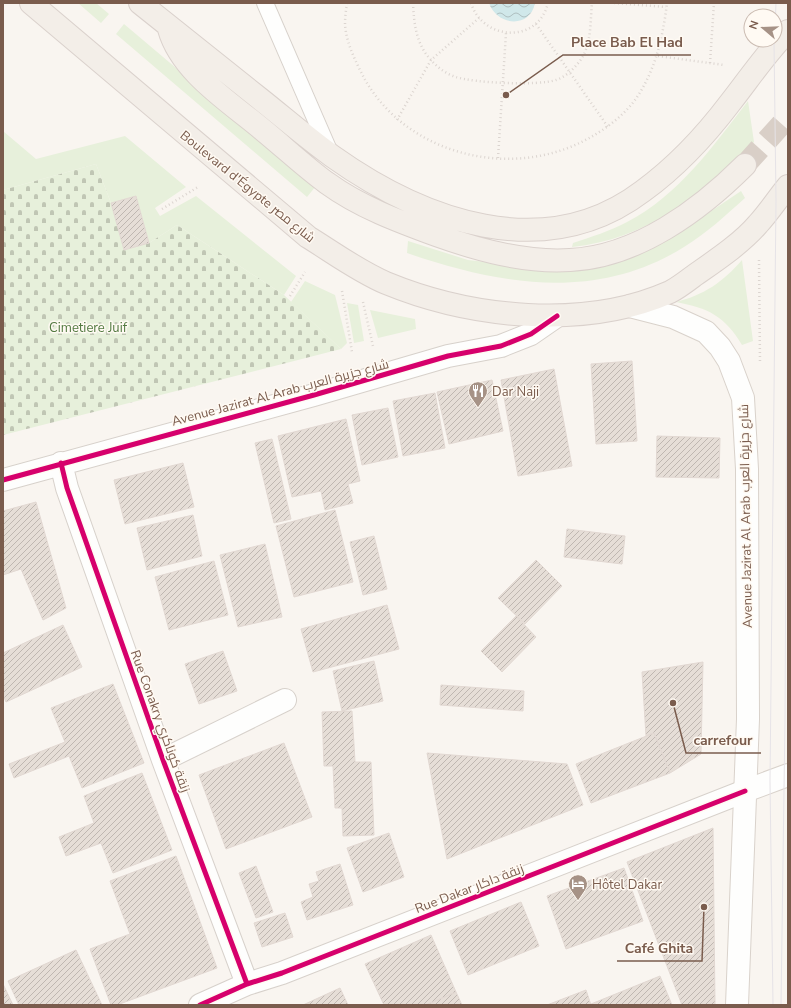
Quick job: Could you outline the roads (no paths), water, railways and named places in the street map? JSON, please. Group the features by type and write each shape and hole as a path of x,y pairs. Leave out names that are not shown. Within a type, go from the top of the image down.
{"main road":[{"name":"Boulevard d'Égypte شارع مصر","path":"31,3 308,237 358,269 414,293 446,302 498,313 558,316 594,313 630,306 671,292 702,270 758,225 788,186"},
{"path":"140,3 331,155 373,182 417,205 444,216 473,224 531,231 560,227 589,220 616,208 642,193 665,174 709,129 774,45 788,31"},
{"path":"168,26 175,46 193,71 328,183 377,212 402,223 482,249 523,258 550,261 572,260 601,255 627,246 671,225 726,184 745,165"}],"street":[{"name":"Avenue Jazirat Al Arab شارع جزيرة العرب","path":"630,306 673,317 706,332 720,347 729,361 743,398 747,477 748,719 737,1005"},
{"name":"Avenue Jazirat Al Arab شارع جزيرة العرب","path":"3,480 314,395 448,356 501,346 531,334 558,316"},
{"name":"Rue Conakry زنقة كوناكري","path":"61,463 67,488 162,760 247,984"},
{"path":"162,760 285,700"},
{"name":"Rue Dakar زنقة داكار","path":"200,1005 247,984 282,973 788,775"}],"lane":[{"path":"265,3 331,155"}],"water":[{"path":"489,3 535,3 532,11 527,17 513,21 506,20 499,16 493,11"}],"tunnel":[{"path":"745,165 788,117"}],"tram line":[{"path":"776,3 776,8"},
{"path":"773,1005 770,782 776,201 774,48"},
{"path":"781,1005 785,719 788,170"}],"place":[{"name":"Place Bab El Had","path":"506,95"},
{"name":"Dar Naji","path":"478,408"},
{"name":"carrefour","path":"673,703"},
{"name":"Hôtel Dakar","path":"578,901"},
{"name":"Café Ghita","path":"704,907"}],"park label":[{"name":"Cimetiere Juif","path":"88,327"}]}
